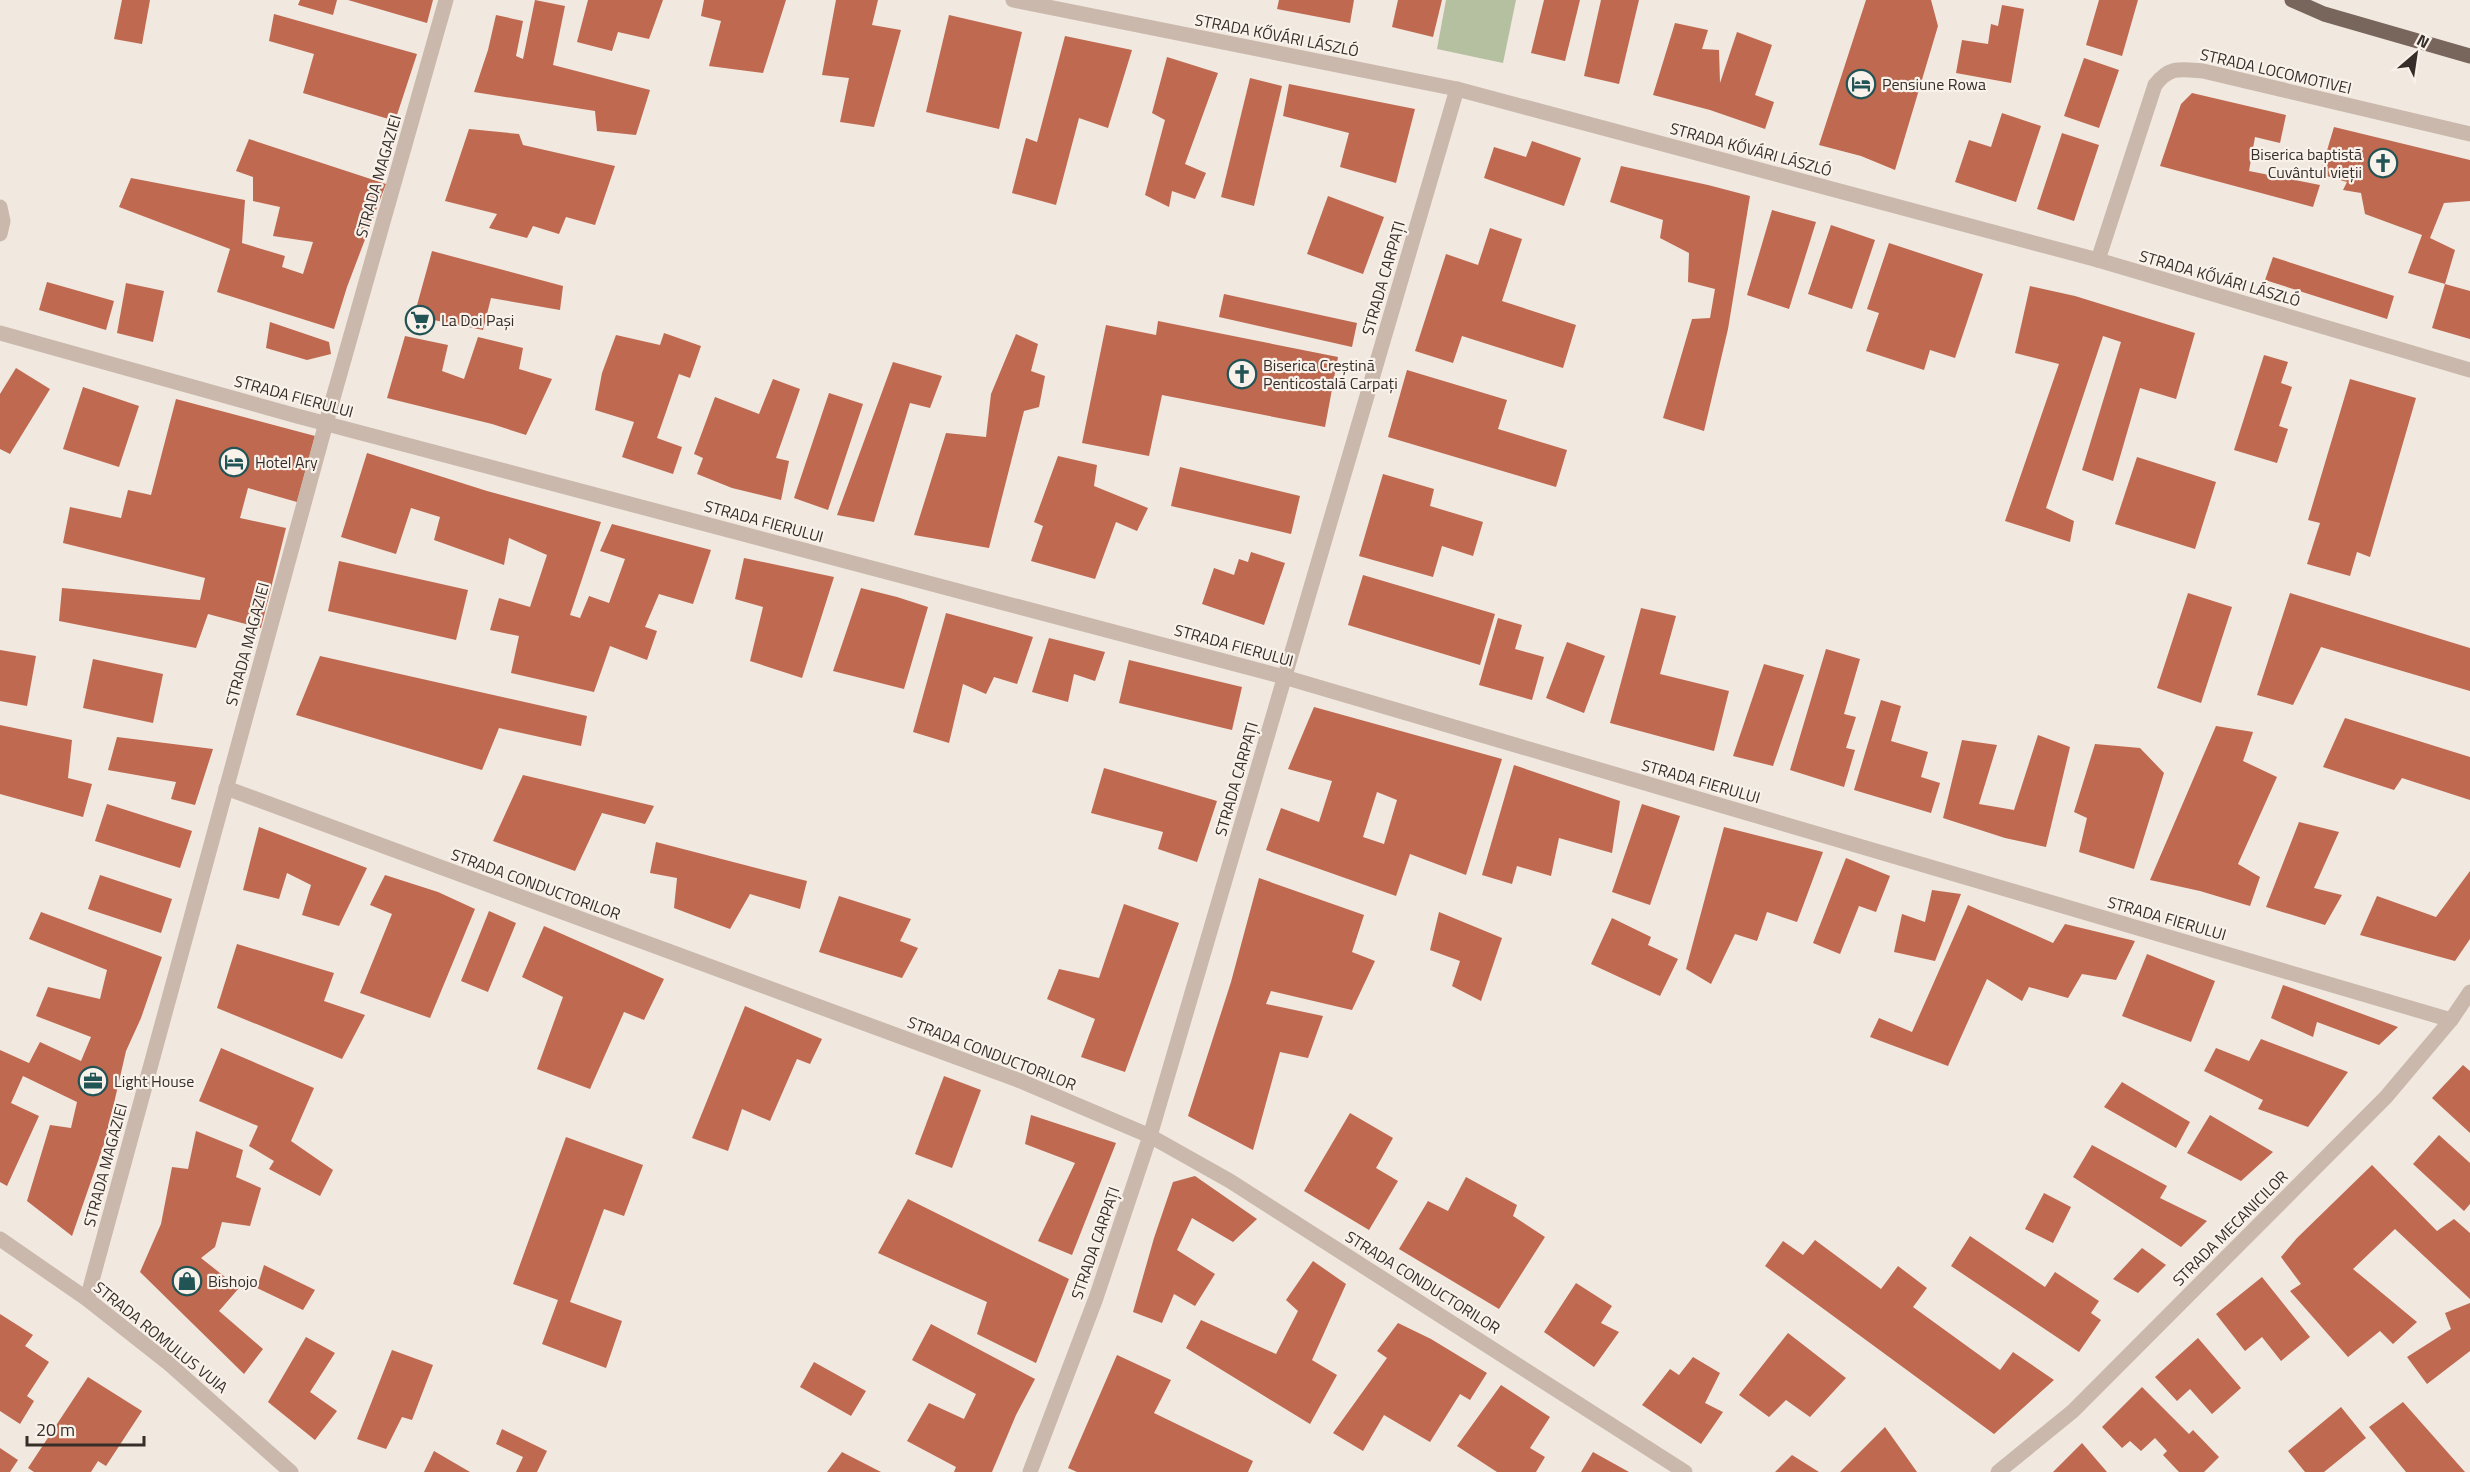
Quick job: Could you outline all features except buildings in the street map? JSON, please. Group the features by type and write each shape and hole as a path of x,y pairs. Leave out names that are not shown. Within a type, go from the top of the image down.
{"main road":[{"path":"2292,0 2324,14 2470,56"}],"street":[{"name":"STRADA MAGAZIEI","path":"87,1299 326,423 446,0"},
{"name":"STRADA KŐVÁRI LÁSZLÓ","path":"1013,0 1457,89 2098,261 2470,370"},
{"name":"STRADA LOCOMOTIVEI","path":"2098,261 2155,85 2164,73 2181,69 2203,71 2470,134"},
{"name":"STRADA CARPAȚI","path":"1030,1472 1096,1298 1150,1136 1457,89"},
{"path":"0,207 3,221 0,234"},
{"name":"STRADA FIERULUI","path":"0,333 326,423 1284,677 2451,1020"},
{"name":"STRADA CONDUCTORILOR","path":"226,788 1007,1076 1150,1136 1240,1187 1686,1472"},
{"name":"STRADA MECANICILOR","path":"1998,1472 2081,1403 2386,1097 2451,1020 2470,992"},
{"name":"STRADA ROMULUS VUIA","path":"0,1239 87,1299 167,1362 291,1472"}],"green space":[{"path":"1446,0 1516,0 1503,63 1437,49"}],"place":[{"name":"Pensiune Rowa","path":"1861,84"},
{"name":"Biserica baptistă Cuvântul vieții","path":"2383,163"},
{"name":"La Doi Pași","path":"420,320"},
{"name":"Biserica Creștină Penticostală Carpați","path":"1242,374"},
{"name":"Hotel Ary","path":"234,462"},
{"name":"Light House","path":"93,1081"},
{"name":"Bishojo","path":"187,1281"}]}
